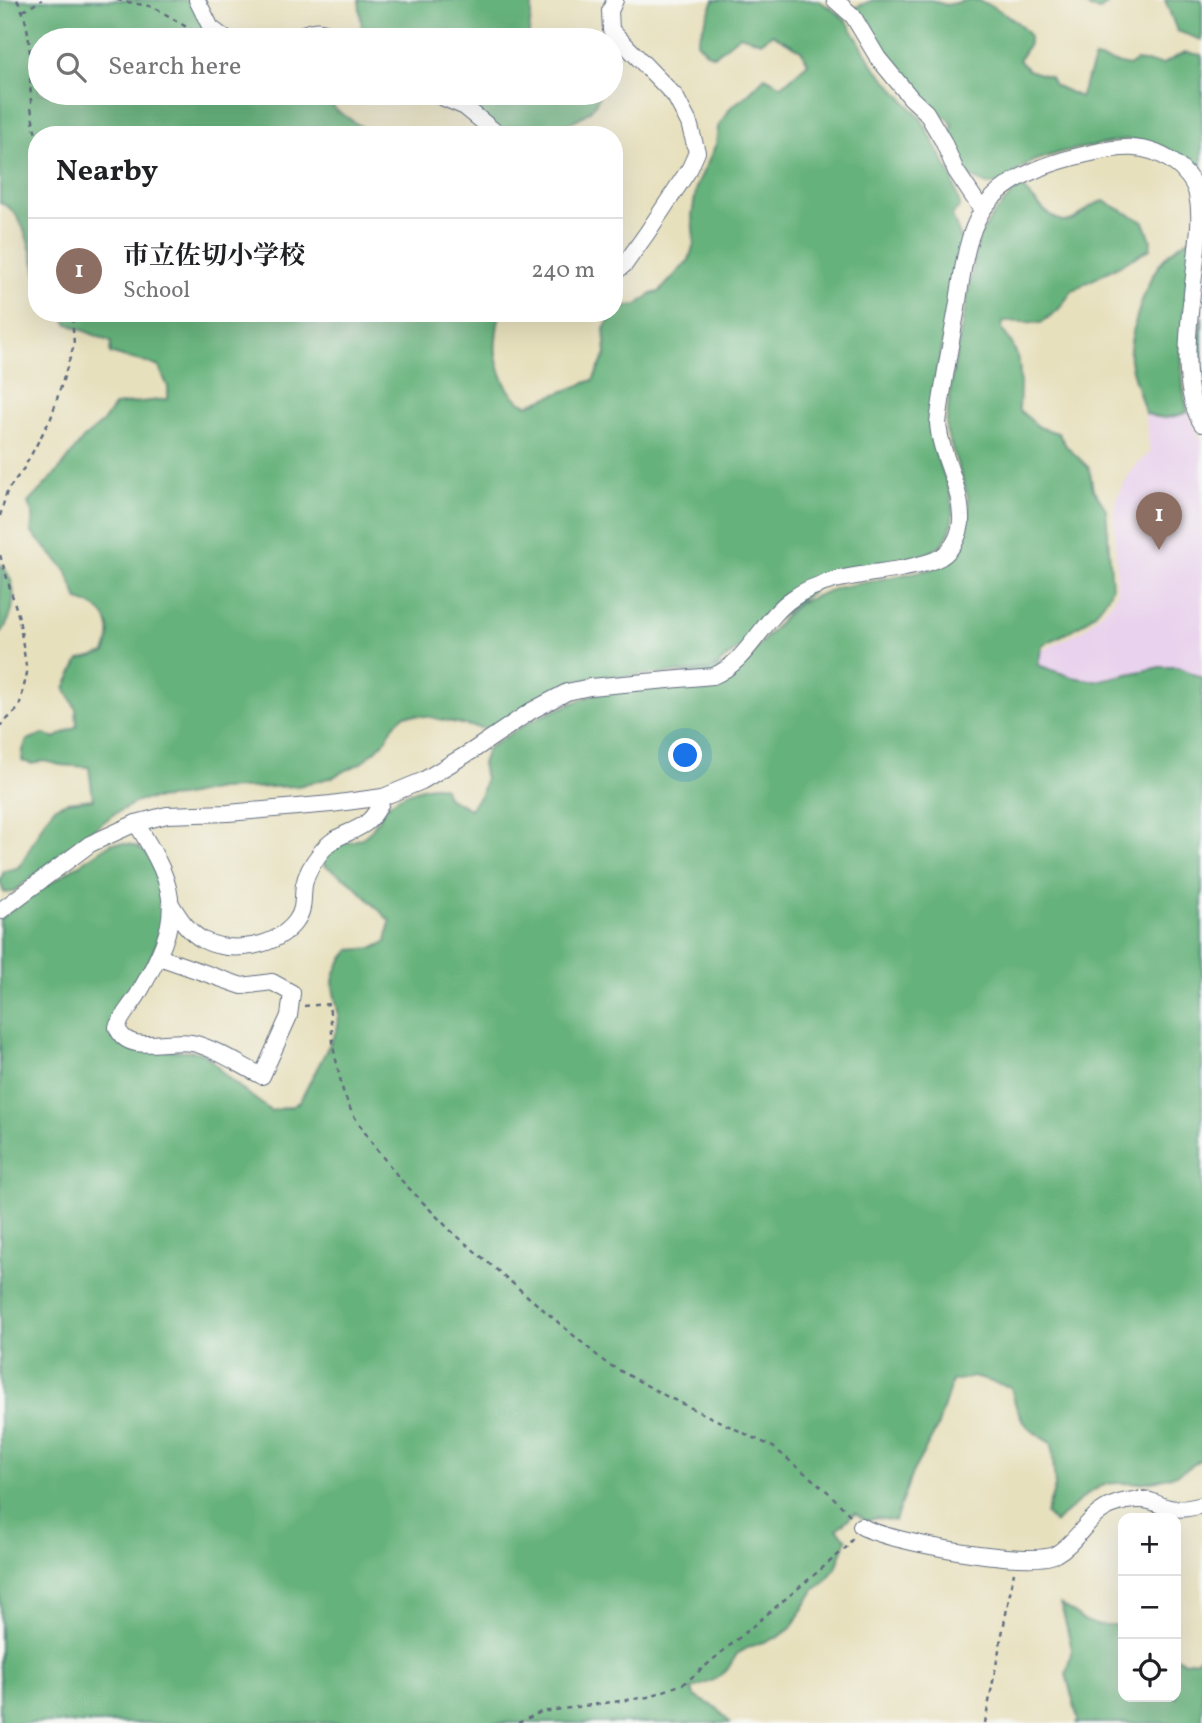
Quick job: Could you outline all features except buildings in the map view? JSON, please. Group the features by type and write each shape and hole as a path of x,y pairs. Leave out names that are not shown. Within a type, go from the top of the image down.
{"street":[{"path":"197,0 212,28"},
{"path":"611,28 610,11 615,0"},
{"path":"835,0 853,16 878,58 926,112 956,171 982,210"},
{"path":"623,42 675,96 689,123 697,152 690,168 648,233 623,266"},
{"path":"460,105 488,126"},
{"path":"0,911 90,844 136,823 167,815 254,811 383,797 422,781 531,711 567,692 590,687 713,676 736,662 792,598 811,588 835,580 918,566 943,556 952,546 962,520 961,503 939,437 938,423 972,235 982,210 1002,191 1021,177 1048,164 1119,147 1139,147 1152,151 1182,169 1197,193 1199,212 1187,358 1191,402 1202,424"},
{"path":"171,904 183,922 202,939 237,948 273,939 297,920 302,909 307,875 323,849 370,820 378,812 383,797"},
{"path":"136,823 158,859 167,881 171,914 164,948 159,957 134,1002 122,1013 117,1027 120,1035 127,1041 142,1044 190,1043 262,1076 289,1016 292,993 272,982 242,986 159,957"},
{"path":"861,1526 919,1545 960,1552 1041,1558 1056,1555 1110,1505 1133,1500 1152,1501 1169,1508 1202,1505"}],"path":[{"path":"17,0 23,10 28,40"},
{"path":"23,10 42,0"},
{"path":"117,0 153,7 190,28"},
{"path":"31,105 34,126"},
{"path":"0,516 7,491 24,468 51,418 74,345 73,322"},
{"path":"0,555 19,618 27,673 19,708 0,726"},
{"path":"291,1007 329,1004 334,1051 343,1091 352,1113 401,1180 450,1230 606,1363 666,1396 773,1447 828,1492 861,1526 845,1549 685,1683 648,1698 541,1712 518,1723"},
{"path":"985,1723 1017,1556"}],"shaded area":[{"path":"1188,412 1202,442 1202,678 1178,667 1160,667 1096,681 1072,677 1038,665 1041,651 1083,630 1112,602 1117,592 1114,507 1131,471 1150,452 1145,413 1158,419"}],"green space":[{"path":"0,0 192,0 210,28 28,28 28,105 332,105 360,126 28,126 28,241 15,214 0,203"},
{"path":"359,0 533,0 530,28 362,28"},
{"path":"714,0 818,0 848,23 873,65 922,120 952,177 960,206 952,215 962,246 930,424 934,449 948,485 953,509 951,527 944,541 937,549 927,554 834,574 711,670 577,680 557,687 490,729 426,716 405,715 375,751 361,763 333,777 298,786 219,789 180,797 140,800 114,814 13,892 4,893 0,881 4,871 17,868 22,863 46,818 55,807 67,802 93,799 89,767 44,761 32,764 22,761 23,750 27,740 43,734 55,738 77,726 76,709 65,688 79,660 105,653 109,634 109,626 102,613 88,603 78,600 66,570 31,532 33,516 28,503 83,439 102,423 115,405 168,399 168,387 159,367 110,353 111,342 67,322 499,322 495,344 497,361 510,391 521,402 528,405 593,380 606,354 604,329 608,322 623,322 623,306 637,305 651,294 659,292 689,260 694,243 692,215 697,185 716,144 718,127 731,107 765,77 782,86 808,63 801,50 772,34 761,42 740,35 714,56 707,53 697,42"},
{"path":"873,0 931,0 946,5 978,0 994,7 1018,23 1029,35 1029,44 1019,60 1028,70 1050,77 1054,85 1080,97 1095,58 1129,66 1136,61 1163,64 1185,52 1202,55 1202,174 1182,157 1163,148 1128,139 1062,152 1033,161 998,184 987,185 972,178 966,171 950,132 953,126 949,119 939,114 886,58 856,7"},
{"path":"1080,0 1113,0 1100,10 1090,8"},
{"path":"1165,0 1202,0 1202,40 1177,31"},
{"path":"464,105 594,105 587,113 565,126 493,126"},
{"path":"1020,186 1052,217 1060,220 1074,219 1104,201 1144,222 1151,240 1150,249 1073,290 1058,310 1041,323 1003,321 1002,330 1014,349 1020,367 1019,410 1039,427 1058,433 1067,447 1089,468 1093,489 1106,509 1112,587 1107,598 1092,616 1074,629 1042,645 1038,665 1072,677 1096,681 1160,667 1178,667 1202,678 1202,1458 1187,1469 1163,1479 1111,1483 1093,1490 1055,1523 1046,1514 1055,1487 1052,1444 1023,1421 1011,1387 973,1377 952,1381 937,1428 912,1473 895,1521 877,1518 866,1521 855,1513 837,1529 847,1539 836,1568 823,1584 814,1590 791,1628 779,1637 751,1646 737,1654 727,1670 714,1680 692,1689 694,1696 717,1708 730,1723 0,1723 0,919 112,843 128,844 141,849 153,865 164,895 165,913 148,965 135,989 113,1019 115,1038 130,1048 201,1053 230,1080 271,1111 293,1106 300,1101 337,1030 338,1009 333,983 340,963 350,950 374,948 386,942 390,921 351,882 323,864 329,849 365,836 388,805 407,793 424,788 444,788 447,797 470,809 481,794 485,780 482,763 488,748 532,720 595,694 744,662 801,602 836,588 932,569 960,548 969,517 968,497 946,430 950,387 979,237 993,215"},
{"path":"1192,238 1182,349 1184,393 1188,412 1172,417 1156,417 1145,413 1131,366 1132,338 1141,304 1162,261 1170,252"},
{"path":"1202,316 1202,405 1196,361"},
{"path":"0,564 11,581 14,599 9,618 0,635"},
{"path":"1061,1604 1083,1620 1096,1625 1118,1625 1118,1702 1181,1702 1181,1660 1184,1662 1197,1660 1202,1654 1202,1723 1076,1723 1078,1720 1066,1674 1072,1649"}],"place":[{"name":"市立佐切小学校","path":"1159,550"}]}
